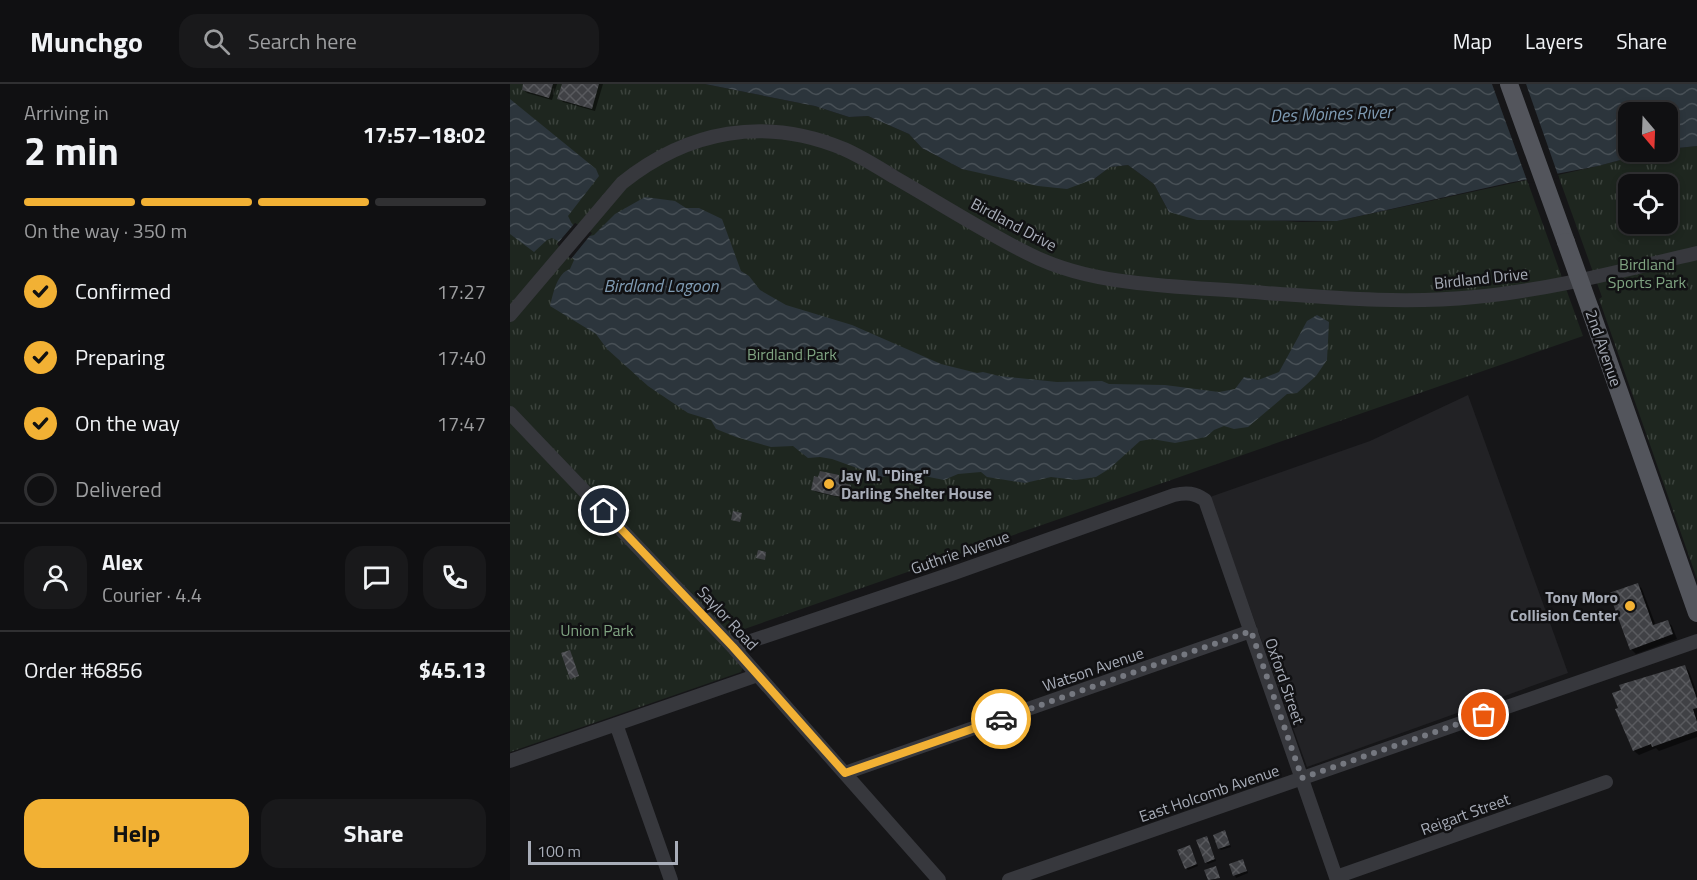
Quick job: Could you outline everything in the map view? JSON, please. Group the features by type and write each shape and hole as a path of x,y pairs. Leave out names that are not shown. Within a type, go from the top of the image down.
{"main road":[{"name":"2nd Avenue","path":"1509,84 1697,613"}],"street":[{"name":"Birdland Drive","path":"510,315 622,183 657,159 704,138 738,132 760,131 804,136 847,150 1028,254 1073,270 1130,282 1366,300 1438,300 1529,290 1697,253"},
{"name":"Saylor Road","path":"510,413 733,647 939,880"},
{"name":"Guthrie Avenue","path":"733,647 954,573 1174,495 1187,492 1198,495"},
{"name":"Oxford Street","path":"1198,495 1205,500 1337,879"},
{"name":"Watson Avenue","path":"845,773 1251,631"},
{"name":"East Holcomb Avenue","path":"1009,880 1697,641"},
{"path":"510,761 758,675"},
{"path":"616,724 671,880"},
{"name":"Reigart Street","path":"1337,879 1606,782"}],"shaded area":[{"path":"1468,395 1568,673 1307,767 1210,497 1370,441"}],"green space":[{"name":"Birdland Park","path":"510,84 705,84 815,106 849,117 868,116 909,134 922,148 962,169 996,175 1094,179 1110,167 1128,165 1154,184 1169,212 1302,222 1337,221 1527,180 1583,336 733,633 726,639 743,667 741,672 510,752"},
{"name":"Birdland Sports Park","path":"1697,146 1697,579 1599,299 1602,297 1558,175 1618,161 1678,162 1678,148"}],"water":[{"name":"Des Moines River","path":"705,84 1697,84 1697,146 1678,148 1678,102 1618,102 1618,161 1337,221 1197,220 1169,212 1154,184 1128,165 1110,167 1094,179 1067,189 1038,186 962,169 922,148 909,134 868,116 849,117 815,106"},
{"name":"Birdland Lagoon","path":"510,99 596,169 599,176 568,216 572,224 590,236 594,235 615,214 645,197 675,201 686,208 699,208 722,219 741,271 749,276 760,290 786,305 852,325 941,364 977,373 1057,382 1102,381 1109,384 1165,385 1219,392 1235,389 1244,377 1258,380 1279,372 1307,321 1317,315 1329,322 1327,360 1316,376 1297,393 1287,394 1248,427 1234,429 1224,426 1214,430 1206,437 1175,443 1152,439 1140,441 1109,469 1096,477 1076,480 1051,477 1025,483 987,477 981,472 958,474 944,480 909,473 882,477 832,459 808,458 793,446 771,447 736,437 716,429 711,420 688,413 648,386 607,349 596,334 550,306 559,279 570,269 574,260 558,241 552,238 534,252 510,234"}],"pier":[{"path":"1492,84 1526,84 1559,178 1528,183"},
{"path":"575,223 592,233 571,259 557,244"}],"building":[{"path":"523,84 553,84 549,98 522,90"},
{"path":"562,84 599,84 592,109 557,99"},
{"name":"Jay N. \"Ding\" Darling Shelter House","path":"820,471 839,475 839,482 851,485 848,497 811,490 814,476 818,477"},
{"path":"733,511 742,513 740,522 731,520"},
{"path":"758,550 766,552 765,560 756,558"},
{"name":"Tony Moro Collision Center","path":"1638,583 1653,625 1668,620 1673,634 1630,650 1609,593"},
{"path":"570,650 579,676 570,679 561,653"},
{"path":"1685,665 1697,699 1697,708 1693,709 1697,731 1652,747 1651,744 1633,751 1615,709 1618,708 1612,693 1621,690 1619,685"},
{"path":"1225,830 1230,845 1218,849 1213,835"},
{"path":"1207,836 1215,859 1205,863 1196,840"},
{"path":"1190,845 1197,864 1185,869 1177,850"},
{"path":"1243,859 1247,871 1233,876 1229,864"},
{"path":"1216,866 1220,878 1208,880 1204,870"}],"way so far":[{"path":"1001,719 1251,631 1302,778 1484,715"}],"place":[{"name":"Jay N. \"Ding\" Darling Shelter House","path":"829,484"},
{"name":"Tony Moro Collision Center","path":"1630,606"}],"route":[{"path":"604,511 733,647 845,773 1001,719"}],"park label":[{"name":"Union Park","path":"597,630"}]}
